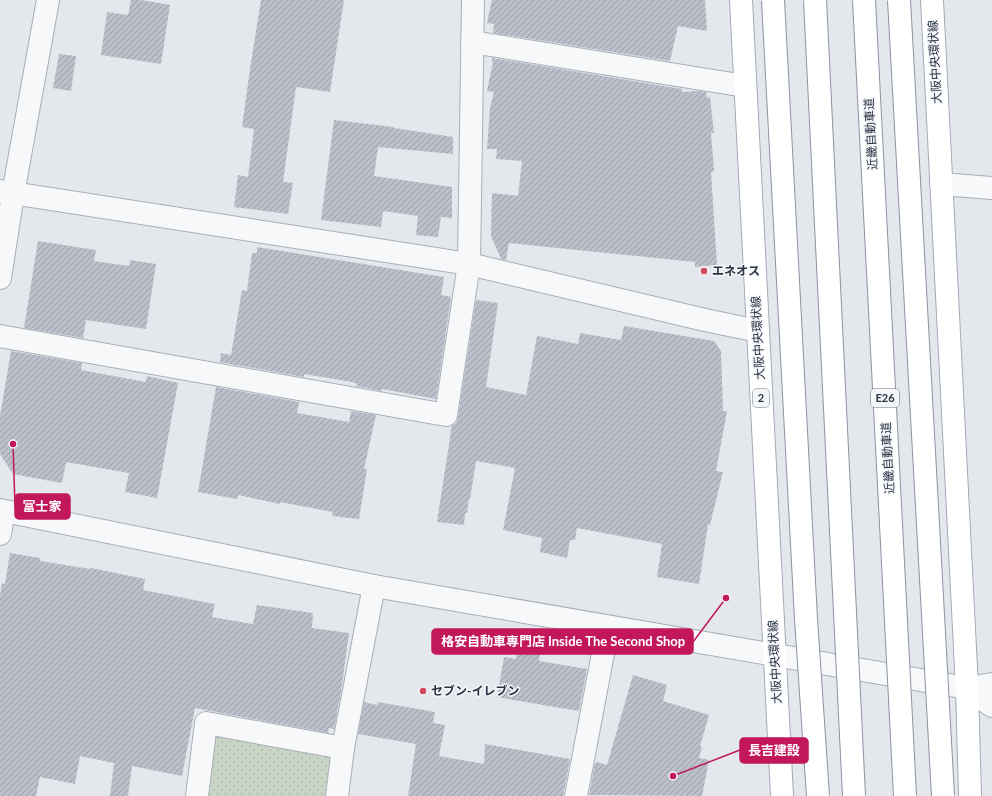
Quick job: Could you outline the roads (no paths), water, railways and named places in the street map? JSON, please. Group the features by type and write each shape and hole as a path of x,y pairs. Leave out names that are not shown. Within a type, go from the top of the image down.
{"main road":[{"name":"大阪中央環状線","path":"741,0 782,796"},
{"path":"773,0 806,611 818,796"},
{"path":"815,0 854,796"},
{"name":"近畿自動車道","path":"864,0 905,796"},
{"path":"899,0 943,796"},
{"name":"大阪中央環状線","path":"932,0 967,688 970,796"}],"street":[{"path":"0,278 7,193 48,0"},
{"path":"0,336 446,415 469,264 473,0"},
{"path":"472,42 745,86"},
{"path":"941,184 992,188"},
{"path":"7,193 469,264 705,320 758,331"},
{"path":"0,534 2,510 374,586 967,688 992,684"},
{"path":"337,796 343,748 374,586"},
{"path":"576,796 608,626"},
{"path":"967,688 992,706"},
{"path":"197,796 206,723 343,748"}],"place":[{"name":"エネオス","path":"704,271"},
{"name":"富士家","path":"13,444"},
{"name":"格安自動車専門店 Inside The Second Shop","path":"726,598"},
{"name":"セブン-イレブン","path":"423,691"},
{"name":"長吉建設","path":"673,776"}]}
